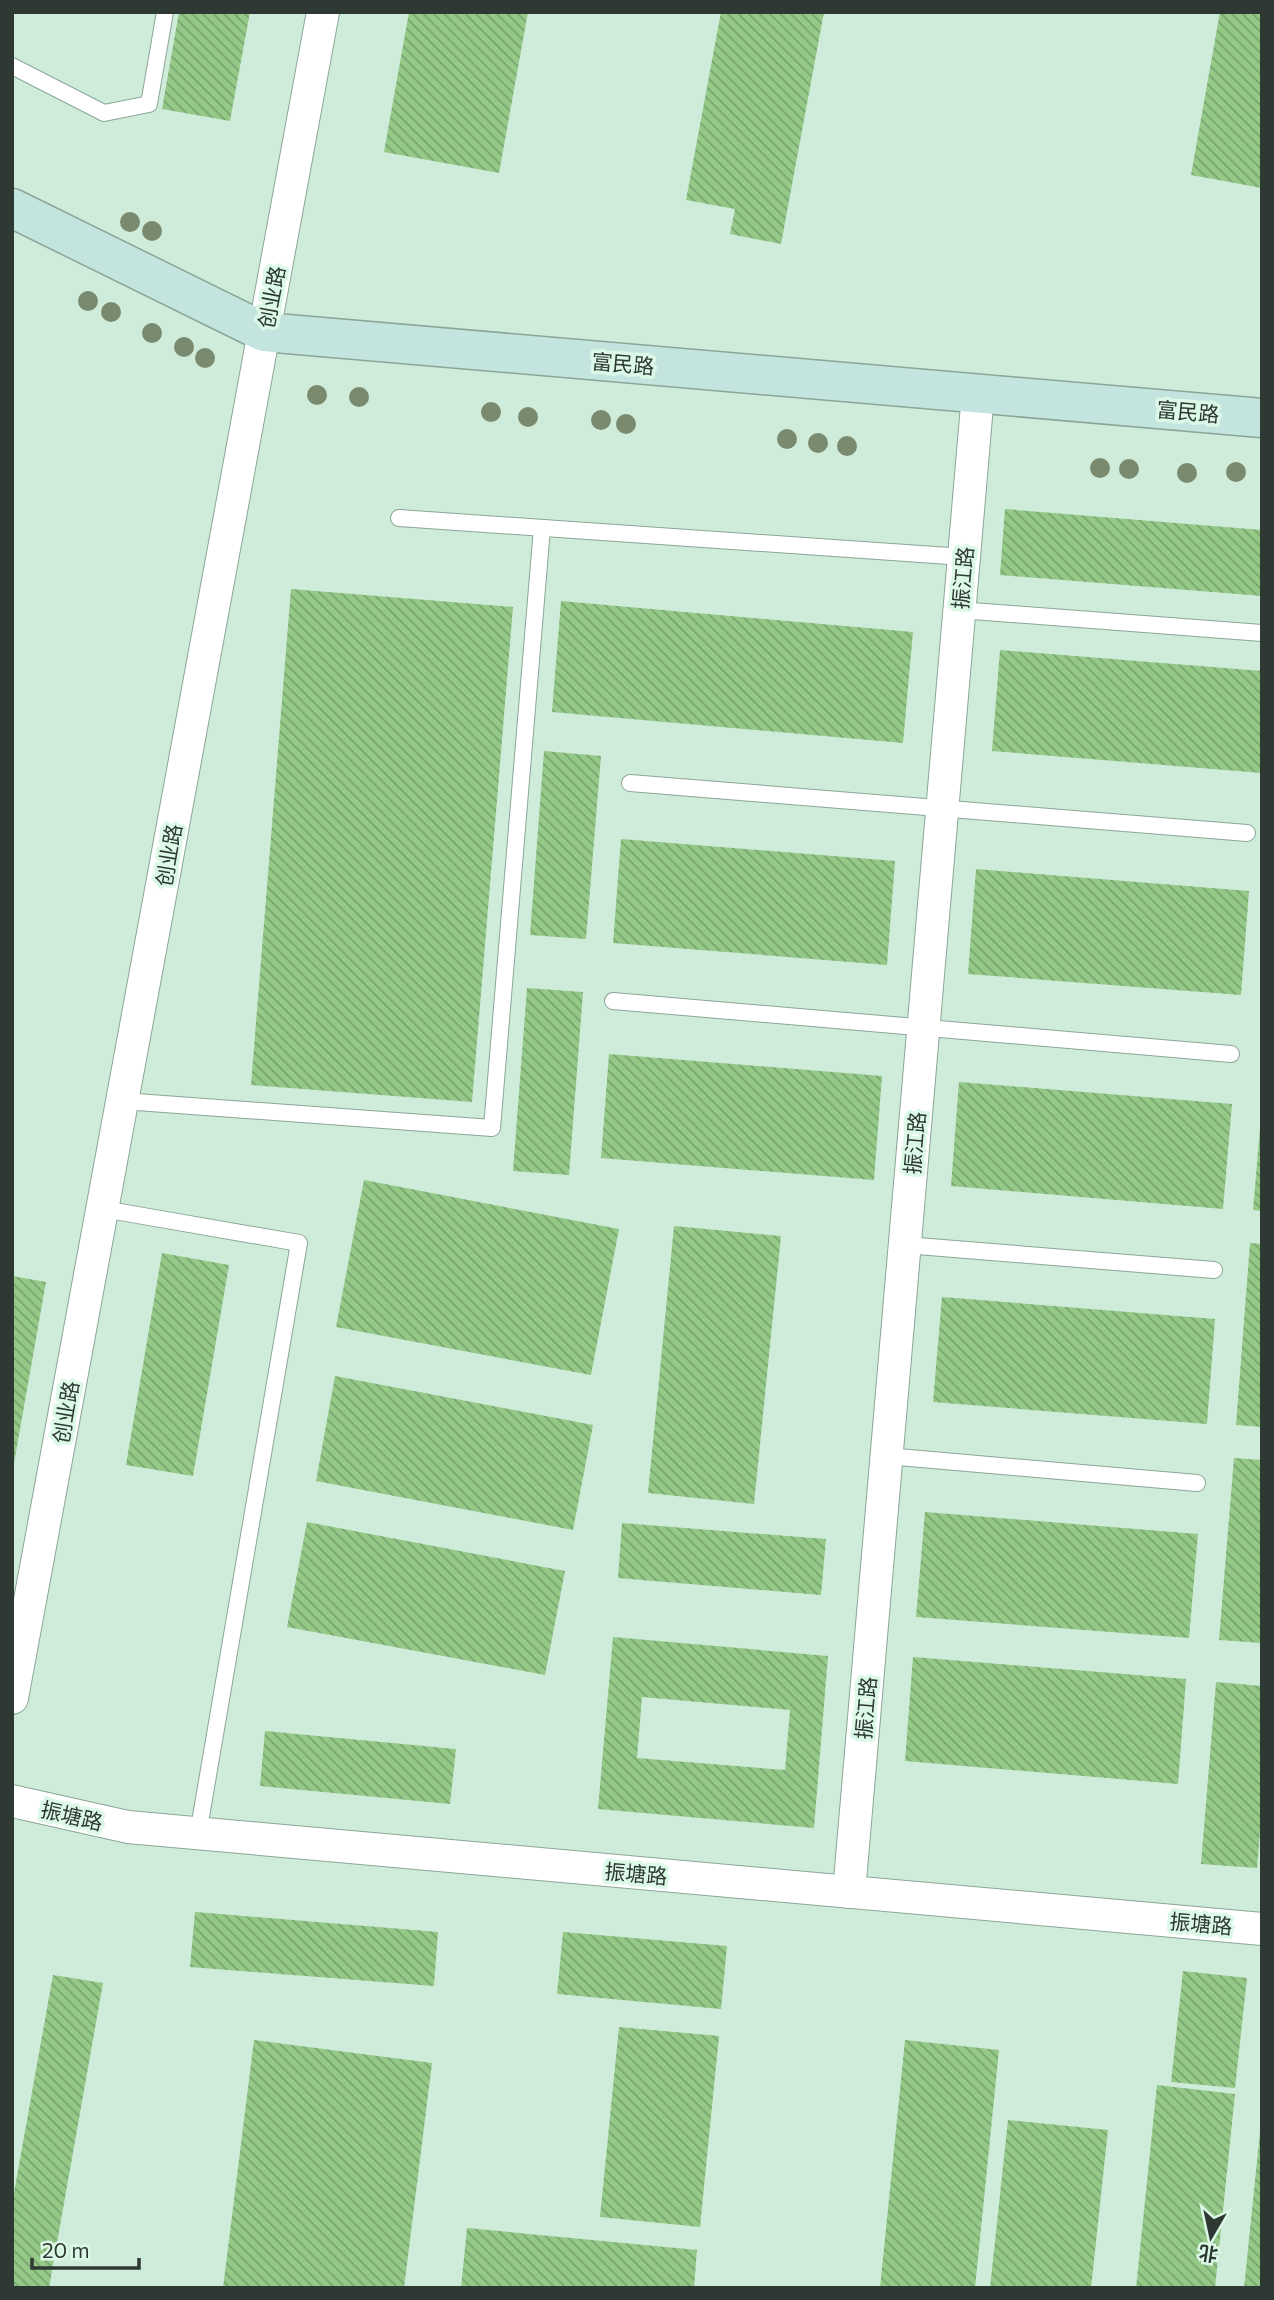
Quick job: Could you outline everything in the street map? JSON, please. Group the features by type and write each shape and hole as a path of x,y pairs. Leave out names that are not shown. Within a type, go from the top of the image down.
{"street":[{"name":"创业路","path":"12,1698 323,12"},
{"name":"富民路","path":"14,213 264,332 1262,418"},
{"name":"振江路","path":"849,1892 978,394"},
{"name":"振塘路","path":"12,1801 128,1827 1262,1929"}],"lane":[{"path":"12,66 104,113 149,104 165,12"},
{"path":"399,519 964,557"},
{"path":"122,1101 492,1128 542,528"},
{"path":"959,610 1262,633"},
{"path":"630,783 1247,833"},
{"path":"613,1001 1231,1054"},
{"path":"103,1209 299,1243 198,1834"},
{"path":"905,1245 1214,1270"},
{"path":"887,1456 1197,1483"}],"building":[{"path":"179,12 250,12 230,121 162,109"},
{"path":"409,12 528,12 499,173 384,152"},
{"path":"721,12 824,12 781,244 730,234 735,209 686,200"},
{"path":"1220,12 1262,12 1262,188 1191,175"},
{"path":"1005,509 1262,530 1262,596 1000,575"},
{"path":"291,589 513,607 472,1102 251,1085"},
{"path":"561,601 913,632 903,743 552,712"},
{"path":"1000,650 1262,671 1262,773 992,751"},
{"path":"544,751 601,756 586,939 530,935"},
{"path":"621,839 895,861 887,965 613,943"},
{"path":"976,869 1249,891 1241,995 968,974"},
{"path":"527,988 583,992 569,1175 513,1171"},
{"path":"609,1054 882,1076 874,1180 601,1158"},
{"path":"959,1082 1232,1104 1223,1209 951,1186"},
{"path":"1260,1128 1262,1129 1262,1211 1253,1210"},
{"path":"364,1180 619,1229 591,1375 336,1327"},
{"path":"674,1226 781,1236 754,1504 648,1493"},
{"path":"1250,1243 1262,1244 1262,1427 1236,1425"},
{"path":"162,1253 229,1265 193,1476 126,1465"},
{"path":"12,1276 46,1282 14,1463 12,1463"},
{"path":"942,1297 1215,1319 1207,1424 933,1402"},
{"path":"335,1376 593,1425 573,1530 316,1481"},
{"path":"1234,1458 1262,1460 1262,1643 1219,1640"},
{"path":"925,1512 1198,1534 1189,1638 916,1617"},
{"path":"307,1522 565,1571 545,1675 287,1627"},
{"path":"622,1523 826,1539 821,1595 618,1578"},
{"path":"613,1637 828,1656 814,1828 598,1809","holes":["642,1697 790,1710 785,1770 637,1758"]},
{"path":"913,1657 1186,1679 1178,1784 905,1761"},
{"path":"1216,1682 1262,1686 1262,1808 1257,1868 1201,1864"},
{"path":"265,1731 456,1749 450,1804 260,1786"},
{"path":"195,1912 438,1932 434,1986 190,1967"},
{"path":"563,1932 727,1946 721,2009 557,1994"},
{"path":"1183,1971 1247,1978 1235,2088 1171,2082"},
{"path":"53,1975 103,1983 49,2288 12,2288 12,2204"},
{"path":"619,2027 719,2036 700,2227 600,2217"},
{"path":"254,2040 432,2063 404,2288 223,2288"},
{"path":"905,2040 999,2050 975,2288 880,2288"},
{"path":"1157,2085 1235,2094 1215,2288 1136,2288"},
{"path":"1008,2120 1108,2130 1091,2288 990,2288"},
{"path":"1260,2132 1262,2288 1244,2288"},
{"path":"467,2228 697,2250 694,2288 461,2288"}]}
